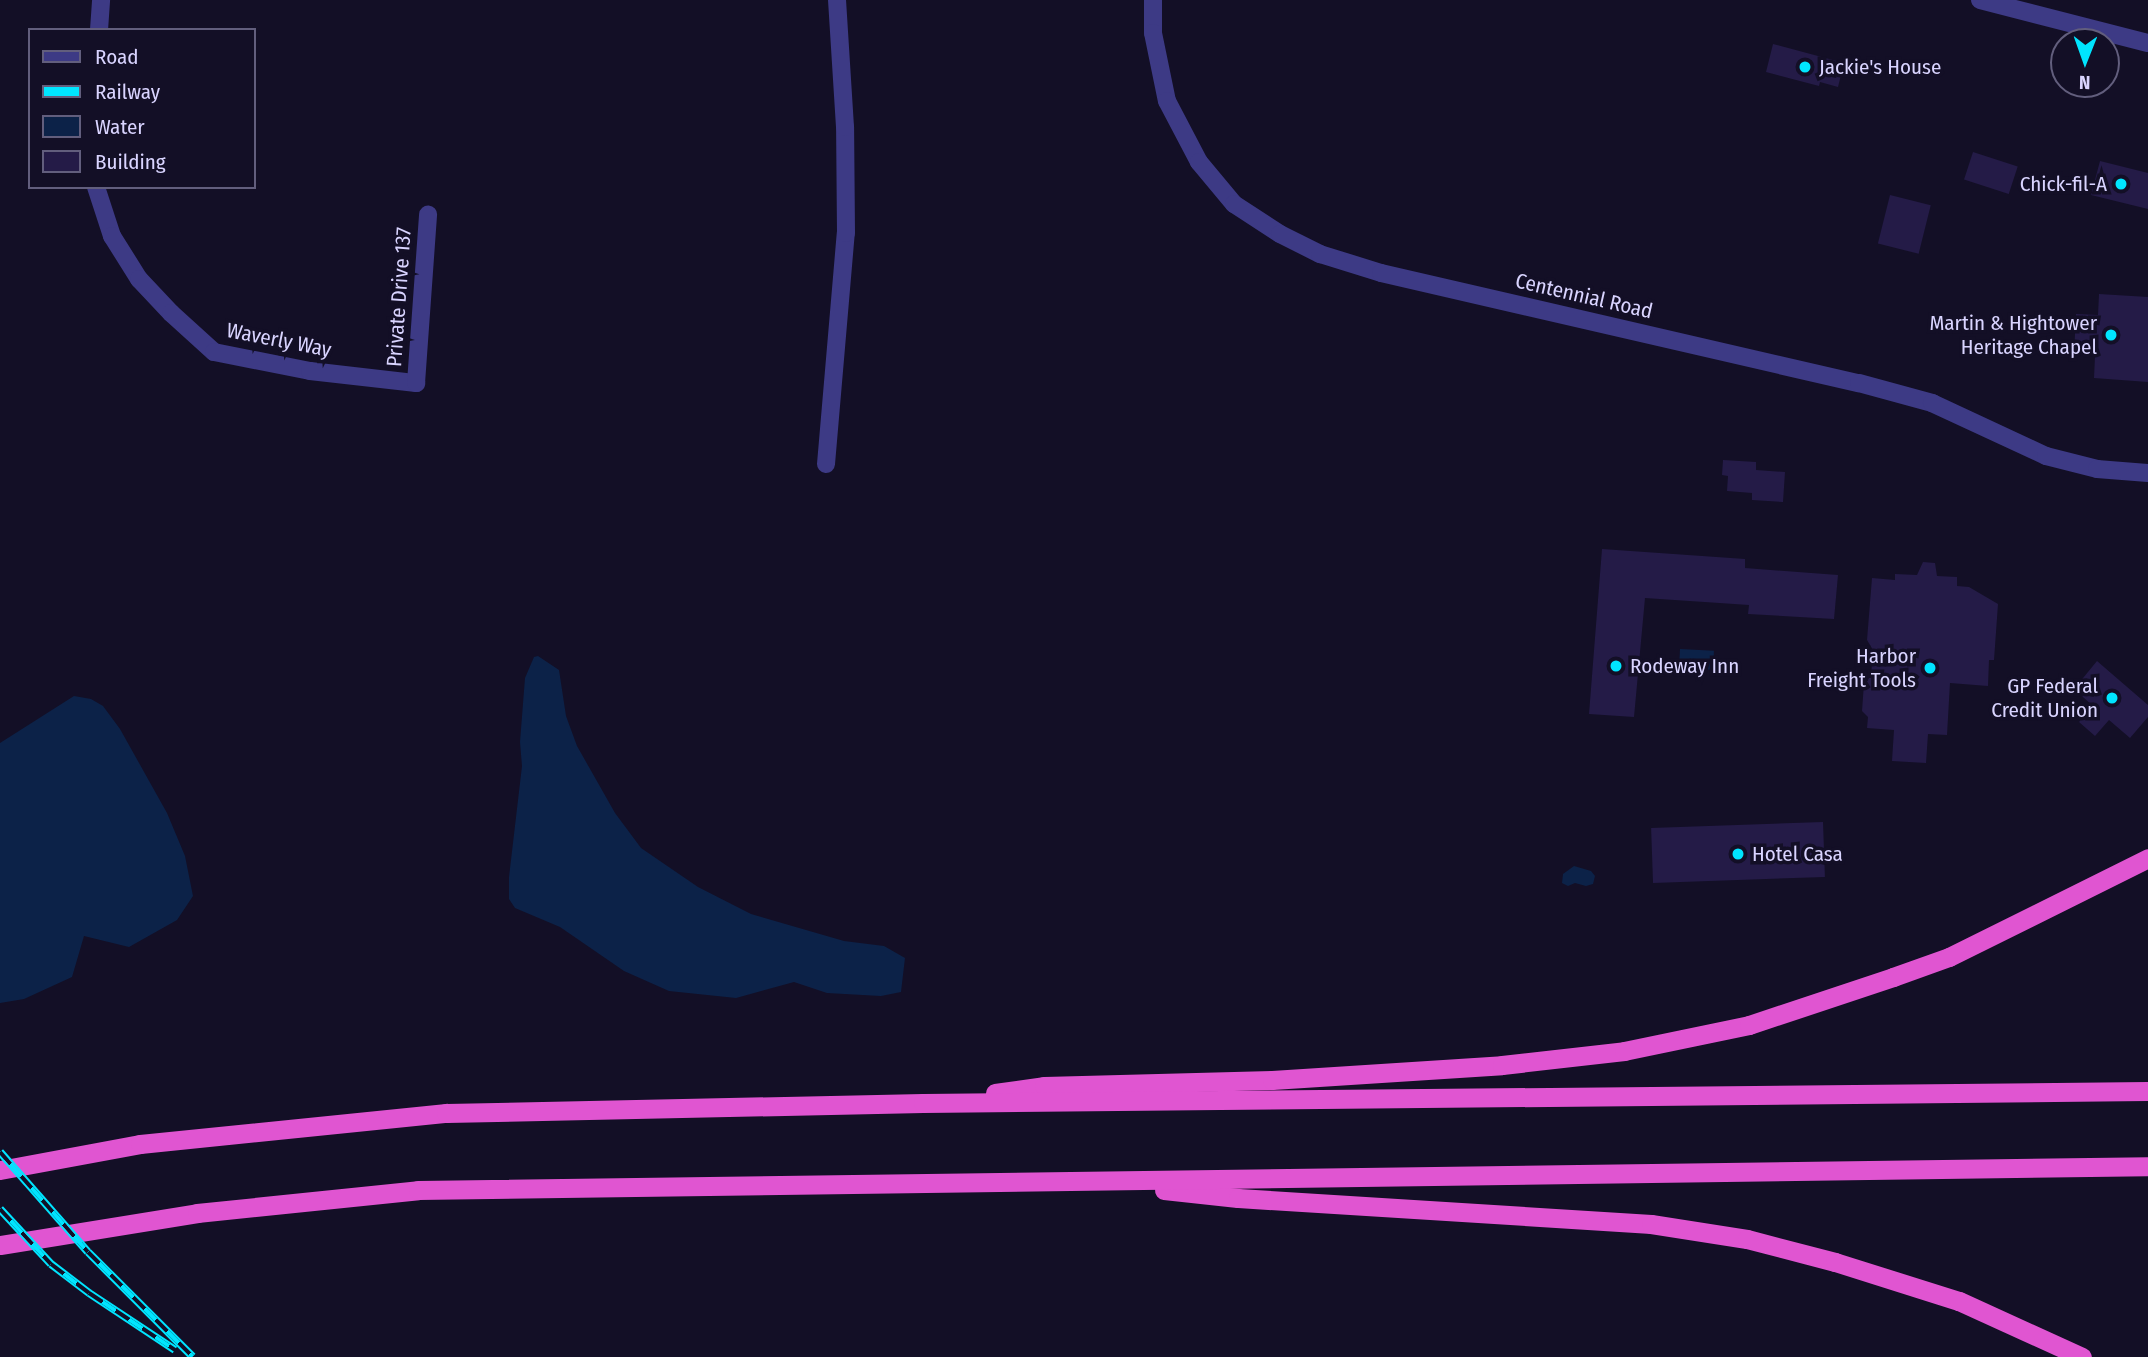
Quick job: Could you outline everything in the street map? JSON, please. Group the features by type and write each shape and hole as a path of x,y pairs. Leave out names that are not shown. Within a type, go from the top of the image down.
{"highway":[{"path":"923,1103 1044,1086 1272,1080 1502,1065 1624,1051 1749,1025 1949,957 2148,858"},
{"path":"0,1170 139,1144 446,1113 923,1103 2148,1091"},
{"path":"0,1245 197,1213 418,1190 2148,1166"},
{"path":"1083,1181 1238,1198 1639,1223 1747,1239 1835,1262 1959,1301 2082,1357"}],"street":[{"path":"99,28 101,0"},
{"path":"826,464 846,233 845,127 837,0"},
{"name":"Centennial Road","path":"1153,0 1153,33 1167,101 1199,162 1234,204 1320,254 1381,273 1860,383 1932,403 2046,456 2097,469 2148,473"},
{"path":"1980,0 2148,43"},
{"name":"Waverly Way","path":"97,189 112,236 139,279 214,352 310,371 416,383"},
{"name":"Private Drive 137","path":"416,383 428,214"}],"water":[{"path":"1680,649 1714,651 1713,670 1679,668"},
{"path":"538,656 559,670 566,716 577,746 615,813 641,848 698,887 751,914 844,941 884,946 905,958 901,992 881,996 827,993 794,982 736,998 669,991 624,971 560,927 515,908 509,899 509,877 522,766 520,742 525,678 534,657"},
{"path":"74,696 91,699 103,706 120,729 167,813 185,856 193,896 177,920 129,947 84,936 72,977 24,999 0,1003 0,743"},
{"path":"1574,866 1591,871 1595,876 1593,884 1586,886 1575,883 1568,886 1562,883 1563,874"}],"building":[{"name":"Jackie's House","path":"1773,44 1844,63 1838,87 1820,82 1819,86 1766,72"},
{"path":"1973,152 2018,167 2009,194 1964,180"},
{"name":"Chick-fil-A","path":"2100,161 2148,173 2148,209 2091,195"},
{"path":"1890,195 1931,205 1919,254 1878,244"},
{"name":"Martin & Hightower Heritage Chapel","path":"2099,294 2148,297 2148,382 2094,378 2095,356 2074,354 2076,314 2098,315"},
{"path":"1723,460 1756,462 1756,470 1785,472 1783,502 1752,500 1752,493 1727,491 1728,476 1722,475"},
{"name":"Rodeway Inn","path":"1602,549 1745,559 1745,568 1838,575 1834,619 1748,614 1749,605 1645,598 1634,717 1589,714"},
{"name":"Harbor Freight Tools","path":"1923,562 1935,563 1937,576 1957,577 1957,586 1969,587 1998,604 1994,660 1989,660 1988,686 1950,683 1947,735 1928,734 1926,763 1892,761 1894,730 1867,728 1868,717 1862,711 1864,683 1871,676 1873,650 1867,640 1872,578 1895,580 1895,574 1917,575"},
{"name":"GP Federal Credit Union","path":"2097,661 2148,705 2148,717 2130,738 2109,720 2095,736 2079,722 2093,706 2074,689"},
{"name":"Hotel Casa","path":"1823,822 1825,877 1653,883 1651,828"}],"railway":[{"path":"0,1152 88,1252 193,1357"},
{"path":"0,1209 51,1264 89,1293 175,1350"}],"place":[{"name":"Jackie's House","path":"1805,67"},
{"name":"Chick-fil-A","path":"2121,184"},
{"name":"Martin & Hightower Heritage Chapel","path":"2111,335"},
{"name":"Rodeway Inn","path":"1616,666"},
{"name":"Harbor Freight Tools","path":"1930,668"},
{"name":"GP Federal Credit Union","path":"2112,698"},
{"name":"Hotel Casa","path":"1738,854"}]}
